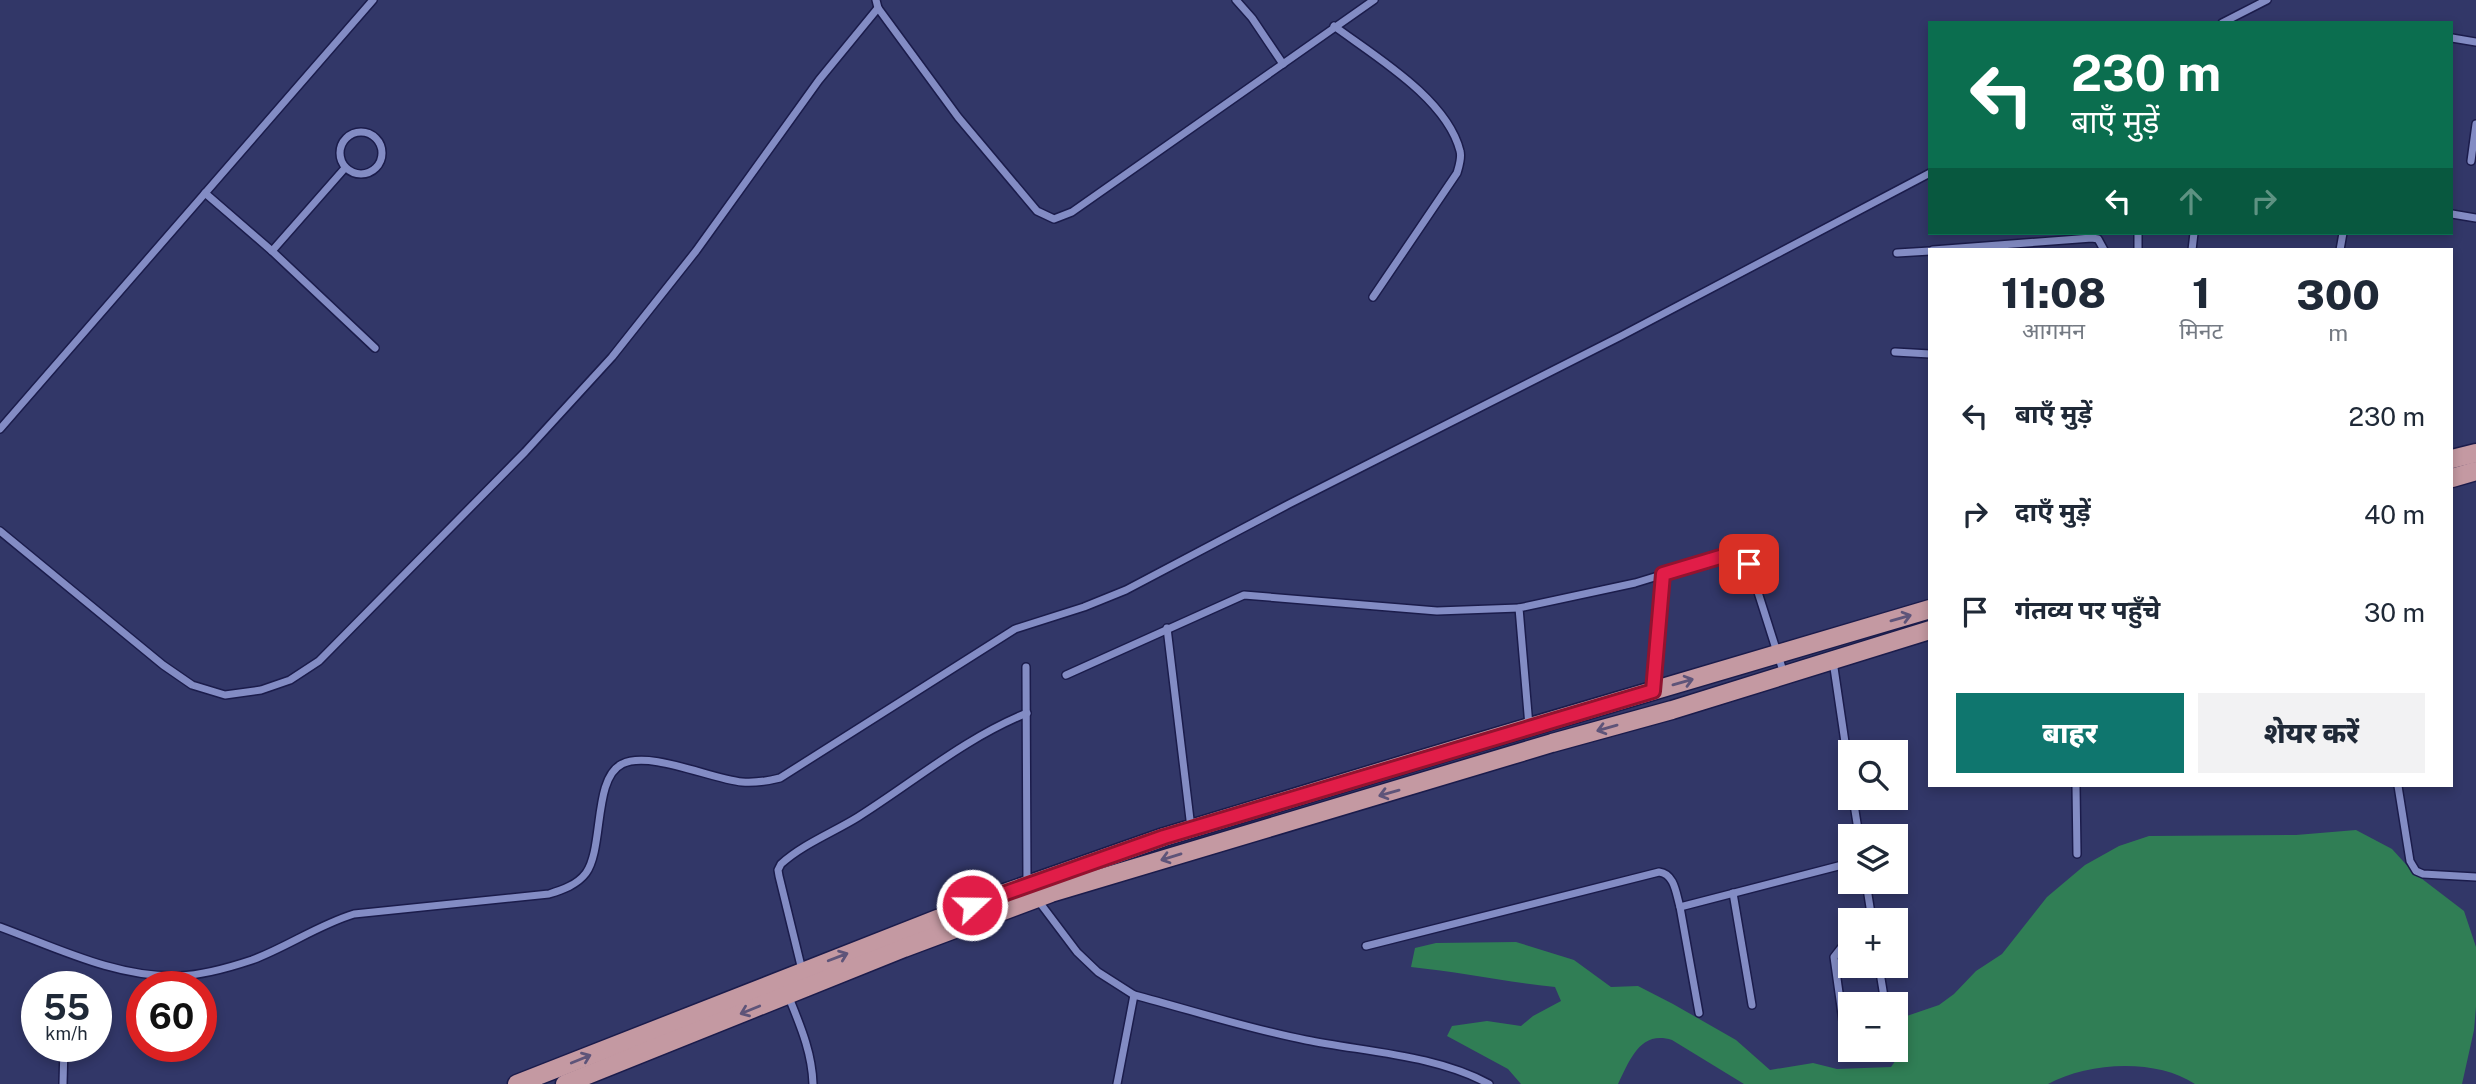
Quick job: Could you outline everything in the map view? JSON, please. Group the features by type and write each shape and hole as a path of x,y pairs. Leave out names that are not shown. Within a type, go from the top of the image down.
{"main road":[{"path":"2453,459 2476,453"},
{"path":"2453,478 2476,471"},
{"path":"565,1084 1191,829 1928,610"},
{"path":"517,1084 802,971 1032,892 1405,789 1928,631"}],"street":[{"path":"0,429 373,0"},
{"path":"1236,0 1252,18 1283,64"},
{"path":"0,531 163,665 192,685 225,695 261,690 290,680 328,652 525,452 612,358 696,251 877,4 958,117 1037,211 1054,219 1072,212 1374,0"},
{"path":"2226,21 2267,0"},
{"path":"1334,26 1394,70 1430,102 1451,130 1461,154 1457,173 1373,297"},
{"path":"2453,38 2476,42"},
{"path":"2471,161 2476,124"},
{"path":"363,132 376,138 382,150 382,157 376,169 363,175 345,168 339,155 343,140 349,135 363,132"},
{"path":"272,251 345,168"},
{"path":"0,927 112,968 178,976 212,972 255,959 334,920 354,914 549,894 567,888 584,876 592,863 607,781 615,767 624,762 645,759 742,782 780,778 1015,629 1084,607 1126,590 1301,498 1620,337 1928,174"},
{"path":"205,193 272,251 375,348"},
{"path":"2453,214 2476,218"},
{"path":"1950,248 2058,236 2098,239 2103,248"},
{"path":"1897,253 1928,250"},
{"path":"1895,352 1928,354"},
{"path":"1066,675 1244,595 1437,611 1519,608 1636,583 1738,553 1745,556 1749,564 1784,675"},
{"path":"1653,691 1663,574"},
{"path":"1519,608 1529,727"},
{"path":"1167,628 1191,829"},
{"path":"1832,660 1844,740"},
{"path":"1026,667 1032,892 1077,952 1098,972 1134,995 1303,1040 1433,1062 1473,1075 1489,1084"},
{"path":"802,971 779,876 781,864 859,816 967,742 995,726 1027,713"},
{"path":"2076,787 2077,854"},
{"path":"2398,787 2410,861 2416,871 2423,874 2476,877"},
{"path":"1679,907 1838,866"},
{"path":"1366,946 1666,873 1670,877 1679,907 1699,1013"},
{"path":"1732,893 1752,1005"},
{"path":"1838,951 1834,961 1839,992"},
{"path":"788,995 806,1039 813,1065 813,1084"},
{"path":"1117,1084 1134,995"},
{"path":"63,1084 64,1062"}],"shaded area":[{"path":"2356,830 2392,849 2413,872 2464,911 2476,947 2476,1007 2474,1030 2462,1084 2195,1084 2161,1070 2122,1066 2082,1071 2048,1084 1744,1084 1672,1040 1661,1038 1652,1039 1638,1049 1618,1084 1521,1084 1508,1069 1447,1036 1452,1026 1487,1021 1521,1026 1533,1016 1561,1001 1555,987 1411,967 1415,948 1436,943 1516,942 1574,960 1611,987 1638,986 1736,1040 1770,1070 1813,1063 1837,1069 1891,1067 1894,1062 1908,1062 1908,1016 1939,1005 1976,971 2002,954 2047,897 2085,865 2119,846 2149,836 2296,835"}],"route":[{"path":"972,905 1164,837 1653,691 1663,574 1738,553 1745,556 1749,564"}]}
